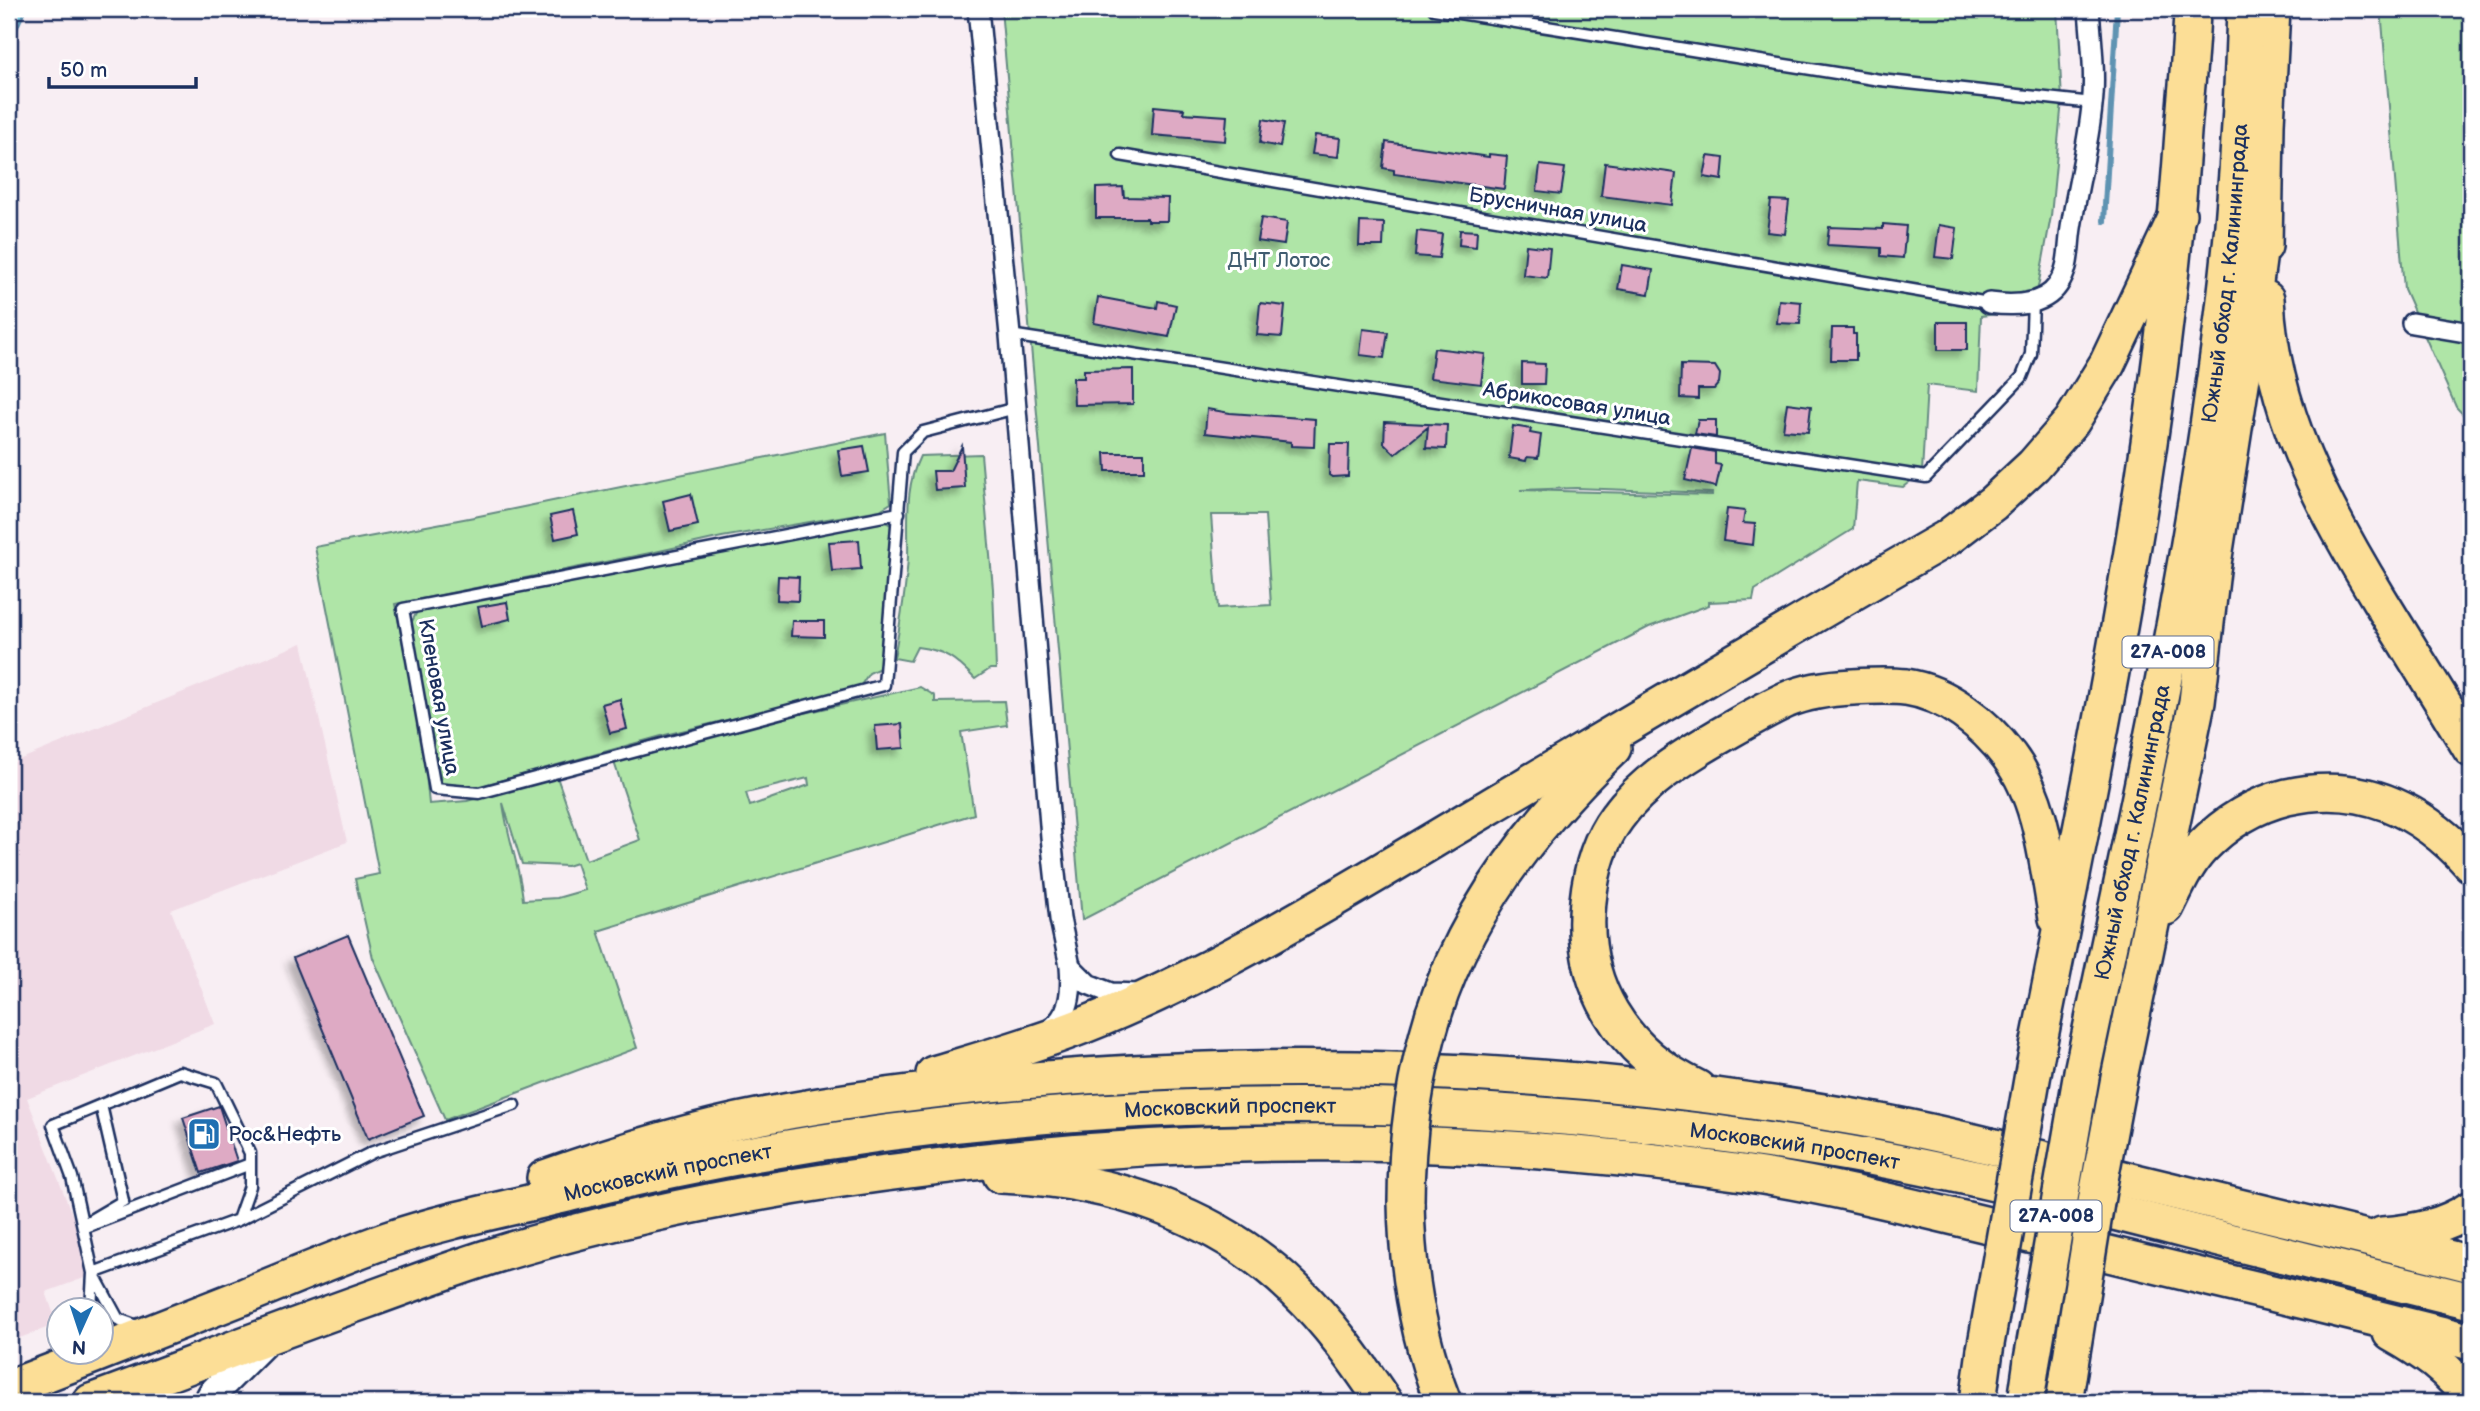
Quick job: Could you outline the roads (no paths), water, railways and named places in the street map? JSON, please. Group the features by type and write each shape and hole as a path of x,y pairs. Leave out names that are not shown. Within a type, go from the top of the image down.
{"highway":[{"name":"27А-008","path":"1978,1402 2035,1062 2115,657 2139,517 2158,386 2178,214 2192,9"},
{"name":"Южный обход г. Калининграда","path":"2026,1402 2082,1072 2181,587 2212,396 2232,228 2242,101 2245,9"},
{"path":"2272,9 2263,223 2267,308 2280,386 2304,461 2340,535 2471,749"},
{"path":"833,1104 1015,1050 1084,1025 1249,946 1947,538 1993,503 2034,466 2072,421 2107,364 2178,214"},
{"path":"2066,1387 2119,1078 2197,702 2212,570 2263,223"},
{"path":"1714,1096 1674,1077 1647,1057 1609,1009 1596,984 1589,960 1586,937 1589,889 1602,843 1616,818 1635,796 1689,754 1787,700 1823,689 1907,687 1948,702 1971,718 2011,758 2025,783 2043,840 2060,935"},
{"path":"1443,1402 1429,1365 1408,1265 1406,1167 1410,1126 1425,1042 1457,955 1485,902 1516,855 1550,812 1654,710"},
{"path":"2146,944 2180,879 2199,850 2214,835 2245,813 2277,800 2327,791 2354,792 2384,801 2433,827 2471,864"},
{"path":"389,1239 448,1213 653,1142 761,1116 833,1104 1041,1079 1268,1068 1382,1069 1487,1073 1604,1082 1864,1119 1956,1138 2471,1264"},
{"name":"Московский проспект","path":"116,1344 389,1239 647,1174 897,1132 1098,1111 1287,1105 1388,1106 1582,1117 1810,1146 1902,1163 2059,1198 2471,1301"},
{"name":"Московский проспект","path":"91,1402 466,1264 528,1245 728,1197 876,1173 1016,1156 1169,1144 1249,1142 1476,1146 1592,1155 1745,1174 1816,1185 2471,1342"},
{"path":"876,1173 955,1173 1056,1179 1102,1186 1147,1200 1187,1217 1260,1260 1294,1288 1353,1356 1384,1402"},
{"path":"2356,1235 2407,1233 2432,1228 2471,1209"},
{"path":"2340,1309 2421,1350 2454,1377 2471,1400"},
{"name":"Московский проспект","path":"9,1388 59,1366"}],"main road":[{"path":"208,1402 213,1393 273,1334"}],"street":[{"path":"978,9 1010,335 1051,836 1060,919 1070,966 1072,992 1066,1013 1052,1028 1015,1050"},
{"path":"1989,303 2007,305 2033,302 2048,295 2058,286 2064,274 2093,103 2089,9"},
{"path":"2412,323 2471,333"},
{"path":"1070,966 1088,984 1111,993 1134,995 1164,989"}],"lane":[{"path":"1434,9 1880,80 2093,103"},
{"name":"Брусничная улица","path":"1120,155 1989,303"},
{"name":"Абрикосовая улица","path":"1010,335 1926,477 2022,377 2031,354 2033,302"},
{"name":"Кленовая улица","path":"899,513 403,609 435,789 479,793 884,685 899,513 903,452 923,432 1016,408"},
{"path":"92,1296 93,1273 72,1177 53,1125 180,1072 216,1083 250,1153 250,1186 238,1220"},
{"path":"83,1226 123,1201 101,1105"},
{"path":"93,1273 238,1220 373,1152 514,1105"},
{"path":"83,1226 250,1164"},
{"path":"93,1273 118,1320 154,1332"}],"water":[{"path":"9,9 26,9 9,47"},
{"path":"911,1399 914,1402 580,1402"}],"waterway":[{"path":"2104,221 2117,9"}],"place":[{"name":"Рос&Нефть","path":"204,1134"}],"park label":[{"name":"ДНТ Лотос","path":"1279,260"}]}
